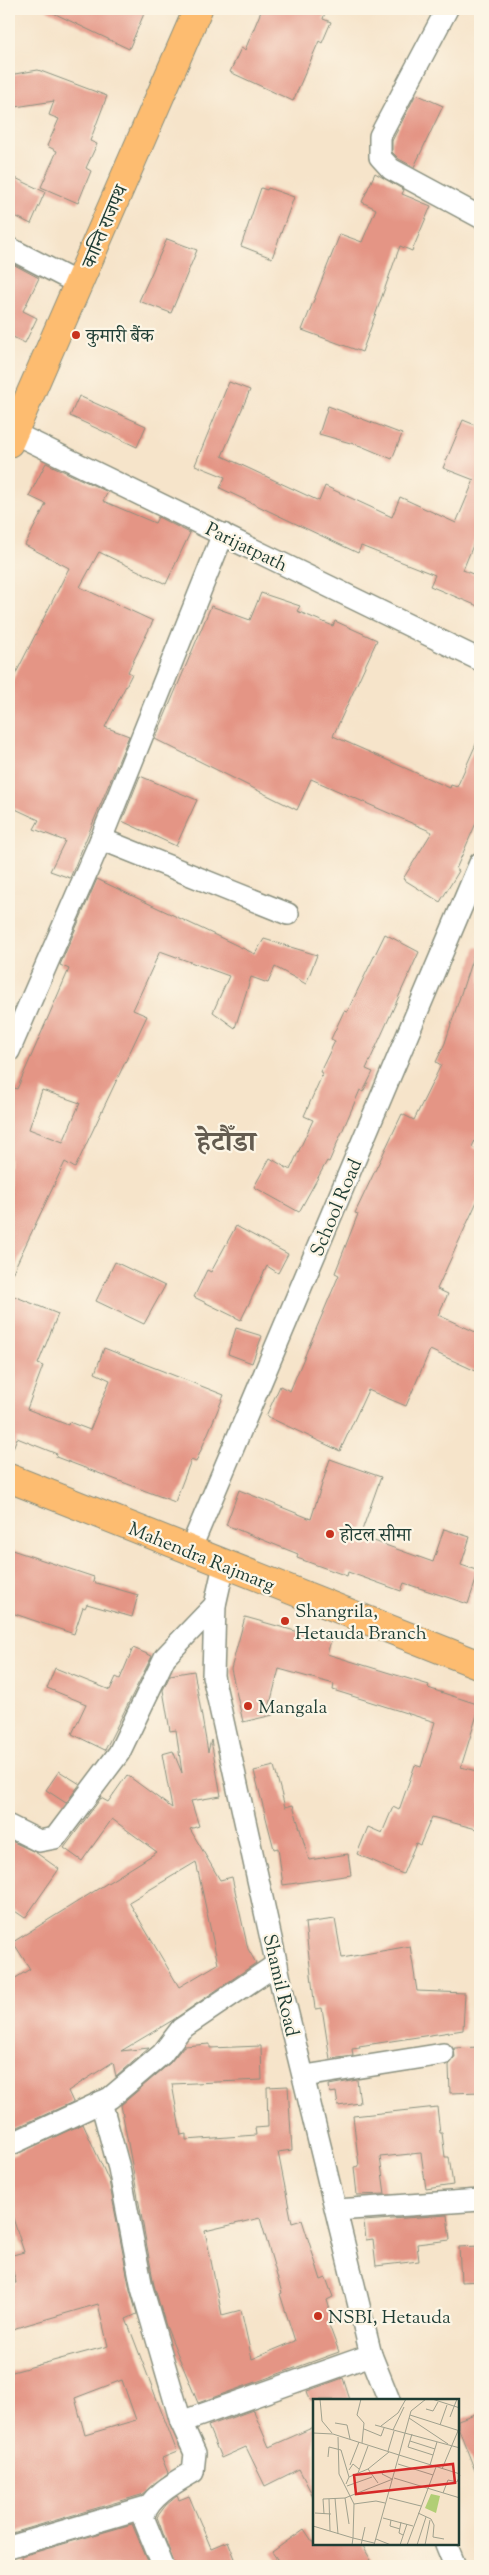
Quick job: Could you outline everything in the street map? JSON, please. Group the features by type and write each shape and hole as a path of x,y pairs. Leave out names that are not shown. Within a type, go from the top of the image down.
{"main road":[{"name":"कान्ति राजपथ","path":"11,438 198,9"},
{"name":"Mahendra Rajmarg","path":"9,1478 224,1565 480,1665"}],"street":[{"path":"448,9 380,136 380,157 391,169 480,217"},
{"path":"9,248 79,284"},
{"name":"Parijatpath","path":"11,438 223,534 480,660"},
{"path":"9,1051 101,839 223,534"},
{"path":"101,839 288,914"},
{"name":"School Road","path":"190,1550 480,863"},
{"name":"Shamil Road","path":"224,1565 215,1605 213,1676 277,1964 370,2354 389,2399"},
{"path":"9,1826 39,1841 55,1838 119,1753 165,1658 215,1605"},
{"path":"9,2145 110,2098 162,2054 182,2029 277,1964"},
{"path":"305,2076 443,2054"},
{"path":"9,2547 146,2506 169,2486 193,2472 195,2453 181,2422 142,2288 119,2168 101,2102"},
{"path":"336,2210 480,2200"},
{"path":"181,2422 370,2354"},
{"path":"146,2506 143,2517 164,2566"},
{"path":"446,2545 455,2566"}],"building":[{"path":"45,9 146,9 129,49"},
{"path":"262,9 326,9 323,19 331,22 322,43 319,41 293,101 230,72 241,48 245,50"},
{"path":"38,70 107,96 90,141 97,144 86,168 91,171 78,203 41,187 57,151 47,146 59,119 49,115 54,101 9,108 9,75"},
{"path":"416,94 443,106 414,167 399,159 392,152 392,141"},
{"path":"375,173 404,190 402,194 431,206 412,251 400,246 362,352 302,330 340,234 362,242 376,209 362,202"},
{"path":"9,175 45,192 31,224 9,213"},
{"path":"261,188 267,190 268,188 294,197 272,258 241,246"},
{"path":"167,239 197,250 171,313 139,301"},
{"path":"9,262 39,278 23,311 37,318 25,343 11,336 9,340"},
{"path":"229,382 250,390 222,456 319,501 325,486 392,517 400,497 456,523 474,480 443,468 463,420 480,427 480,528 463,570 480,577 480,607 430,586 435,575 361,546 358,553 220,488 225,477 195,465"},
{"path":"79,396 146,426 137,447 70,416"},
{"path":"328,406 402,434 392,459 361,446 319,434"},
{"path":"46,463 108,492 103,501 155,523 158,517 190,533 166,584 99,552 80,587 153,621 128,672 132,674 105,727 129,736 70,878 50,871 65,841 34,829 39,820 9,806 9,687 69,568 25,545 46,504 29,496"},
{"path":"261,593 300,606 297,611 333,626 335,621 377,640 333,736 450,788 451,785 457,787 480,735 480,814 456,869 459,871 440,902 403,879 432,832 311,779 297,810 155,739 211,606 250,620"},
{"path":"140,776 197,800 176,846 122,821"},
{"path":"97,879 255,954 264,939 317,955 306,984 275,967 268,983 251,977 235,1028 213,1012 229,976 160,951 133,1010 147,1016 75,1168 65,1162 9,1280 9,1086 17,1089 69,969 60,965","holes":["42,1090 80,1103 63,1142 29,1129"]},
{"path":"385,934 419,952 366,1069 373,1072 363,1092 360,1090 329,1162 327,1161 299,1212 254,1187 270,1158 290,1170 313,1120 304,1116 323,1073 320,1072 335,1041 331,1039 344,1011 347,1012"},
{"path":"476,947 480,948 480,1129 472,1147 480,1151 480,1195 437,1289 448,1294 438,1315 480,1334 480,1373 430,1350 406,1406 368,1390 340,1451 266,1416 280,1386 290,1391 339,1275 335,1273 358,1214 355,1213 402,1114 414,1120 441,1065 436,1062 445,1043"},
{"path":"236,1226 288,1254 278,1273 267,1266 241,1320 194,1297 207,1270 211,1272"},
{"path":"115,1262 165,1286 144,1324 96,1301"},
{"path":"9,1294 58,1314 38,1364 43,1366 27,1409 68,1425 69,1422 90,1430 110,1380 95,1373 104,1348 224,1395 196,1462 191,1460 175,1502 56,1457 57,1454 17,1438 11,1453 9,1452"},
{"path":"236,1328 262,1336 252,1363 228,1354"},
{"path":"330,1459 381,1477 360,1536 433,1562 444,1529 470,1537 461,1565 479,1571 468,1604 404,1583 401,1591 348,1572 347,1576 297,1558 298,1554 226,1525 239,1490 311,1519"},
{"path":"9,1549 94,1577 93,1582 138,1595 132,1617 87,1604 85,1608 83,1607 74,1634 9,1612"},
{"path":"245,1617 331,1641 327,1654 429,1685 428,1688 480,1705 461,1767 480,1772 480,1830 432,1817 420,1845 416,1843 403,1874 357,1854 368,1827 382,1833 393,1807 399,1810 415,1765 421,1767 435,1722 333,1690 334,1684 279,1669 270,1704 273,1715 243,1722 231,1669"},
{"path":"133,1648 152,1656 105,1750 72,1734 86,1704 47,1688 55,1668 110,1690 116,1677 120,1679"},
{"path":"194,1671 208,1752 211,1740 221,1796 191,1801 199,1826 190,1829 220,1880 232,1877 248,1949 256,1963 173,2020 121,2051 149,2048 116,2077 113,2062 68,2091 73,2102 9,2131 9,1982 30,1969 13,1942 157,1852 112,1819 82,1861 64,1848 101,1798 108,1802 127,1775 172,1808 162,1754 173,1751 182,1773 176,1730 170,1731 163,1690 170,1675","holes":["196,1862 218,1964 179,1987 129,1902"]},
{"path":"274,1766 285,1807 293,1805 309,1860 348,1854 351,1875 283,1885 278,1848 274,1849 254,1771"},
{"path":"59,1771 80,1784 66,1803 46,1790"},
{"path":"9,1840 35,1852 59,1869 25,1918 9,1907"},
{"path":"335,1919 342,1958 410,1946 417,1991 465,1993 463,2030 359,2046 360,2048 352,2049 353,2056 330,2059 322,2008 315,2009 305,1923"},
{"path":"210,2044 210,2048 261,2046 262,2080 172,2084 181,2135 186,2134 186,2140 256,2135 255,2128 268,2127 267,2087 288,2086 292,2150 278,2152 292,2223 302,2220 321,2280 326,2278 333,2297 327,2300 334,2323 329,2325 339,2352 198,2403 166,2326 154,2285 121,2105 170,2063 184,2046","holes":["260,2218 282,2293 280,2294 295,2341 252,2359 241,2310 222,2315 205,2231"]},
{"path":"480,2047 480,2092 450,2093 449,2065 455,2058 454,2048"},
{"path":"357,2080 360,2103 338,2106 336,2092 330,2093 329,2085"},
{"path":"437,2107 440,2133 442,2133 445,2157 449,2157 453,2185 426,2189 421,2153 380,2157 385,2194 357,2195 354,2167 359,2166 353,2116"},
{"path":"83,2124 109,2181 130,2290 137,2314 126,2319 177,2452 162,2458 168,2473 141,2495 9,2534 9,2373 108,2346 98,2304 9,2330 9,2284 16,2283 9,2256 24,2252 9,2206 9,2157","holes":["122,2380 136,2420 85,2435 75,2398"]},
{"path":"447,2215 450,2240 417,2244 419,2261 376,2266 373,2239 366,2240 364,2221"},
{"path":"480,2246 480,2281 461,2282 459,2247"},
{"path":"343,2378 350,2399 310,2400 307,2391"},
{"path":"253,2410 269,2447 313,2427 313,2496 299,2469 265,2486 246,2447 221,2458 208,2426"},
{"path":"480,2412 480,2481 459,2430 459,2420"},
{"path":"177,2496 179,2500 189,2496 211,2548 228,2541 238,2566 175,2566 157,2517 166,2505"},
{"path":"132,2524 150,2566 24,2566 22,2556"},
{"path":"304,2529 313,2545 363,2545 374,2566 282,2566 272,2552"}],"place":[{"name":"कुमारी बैंक","path":"76,335"},
{"name":"होटल सीमा","path":"330,1534"},
{"name":"Shangrila, Hetauda Branch","path":"285,1621"},
{"name":"Mangala","path":"248,1706"},
{"name":"NSBI, Hetauda","path":"318,2316"}],"district":[{"name":"हेटौँडा","path":"226,1141"}]}
